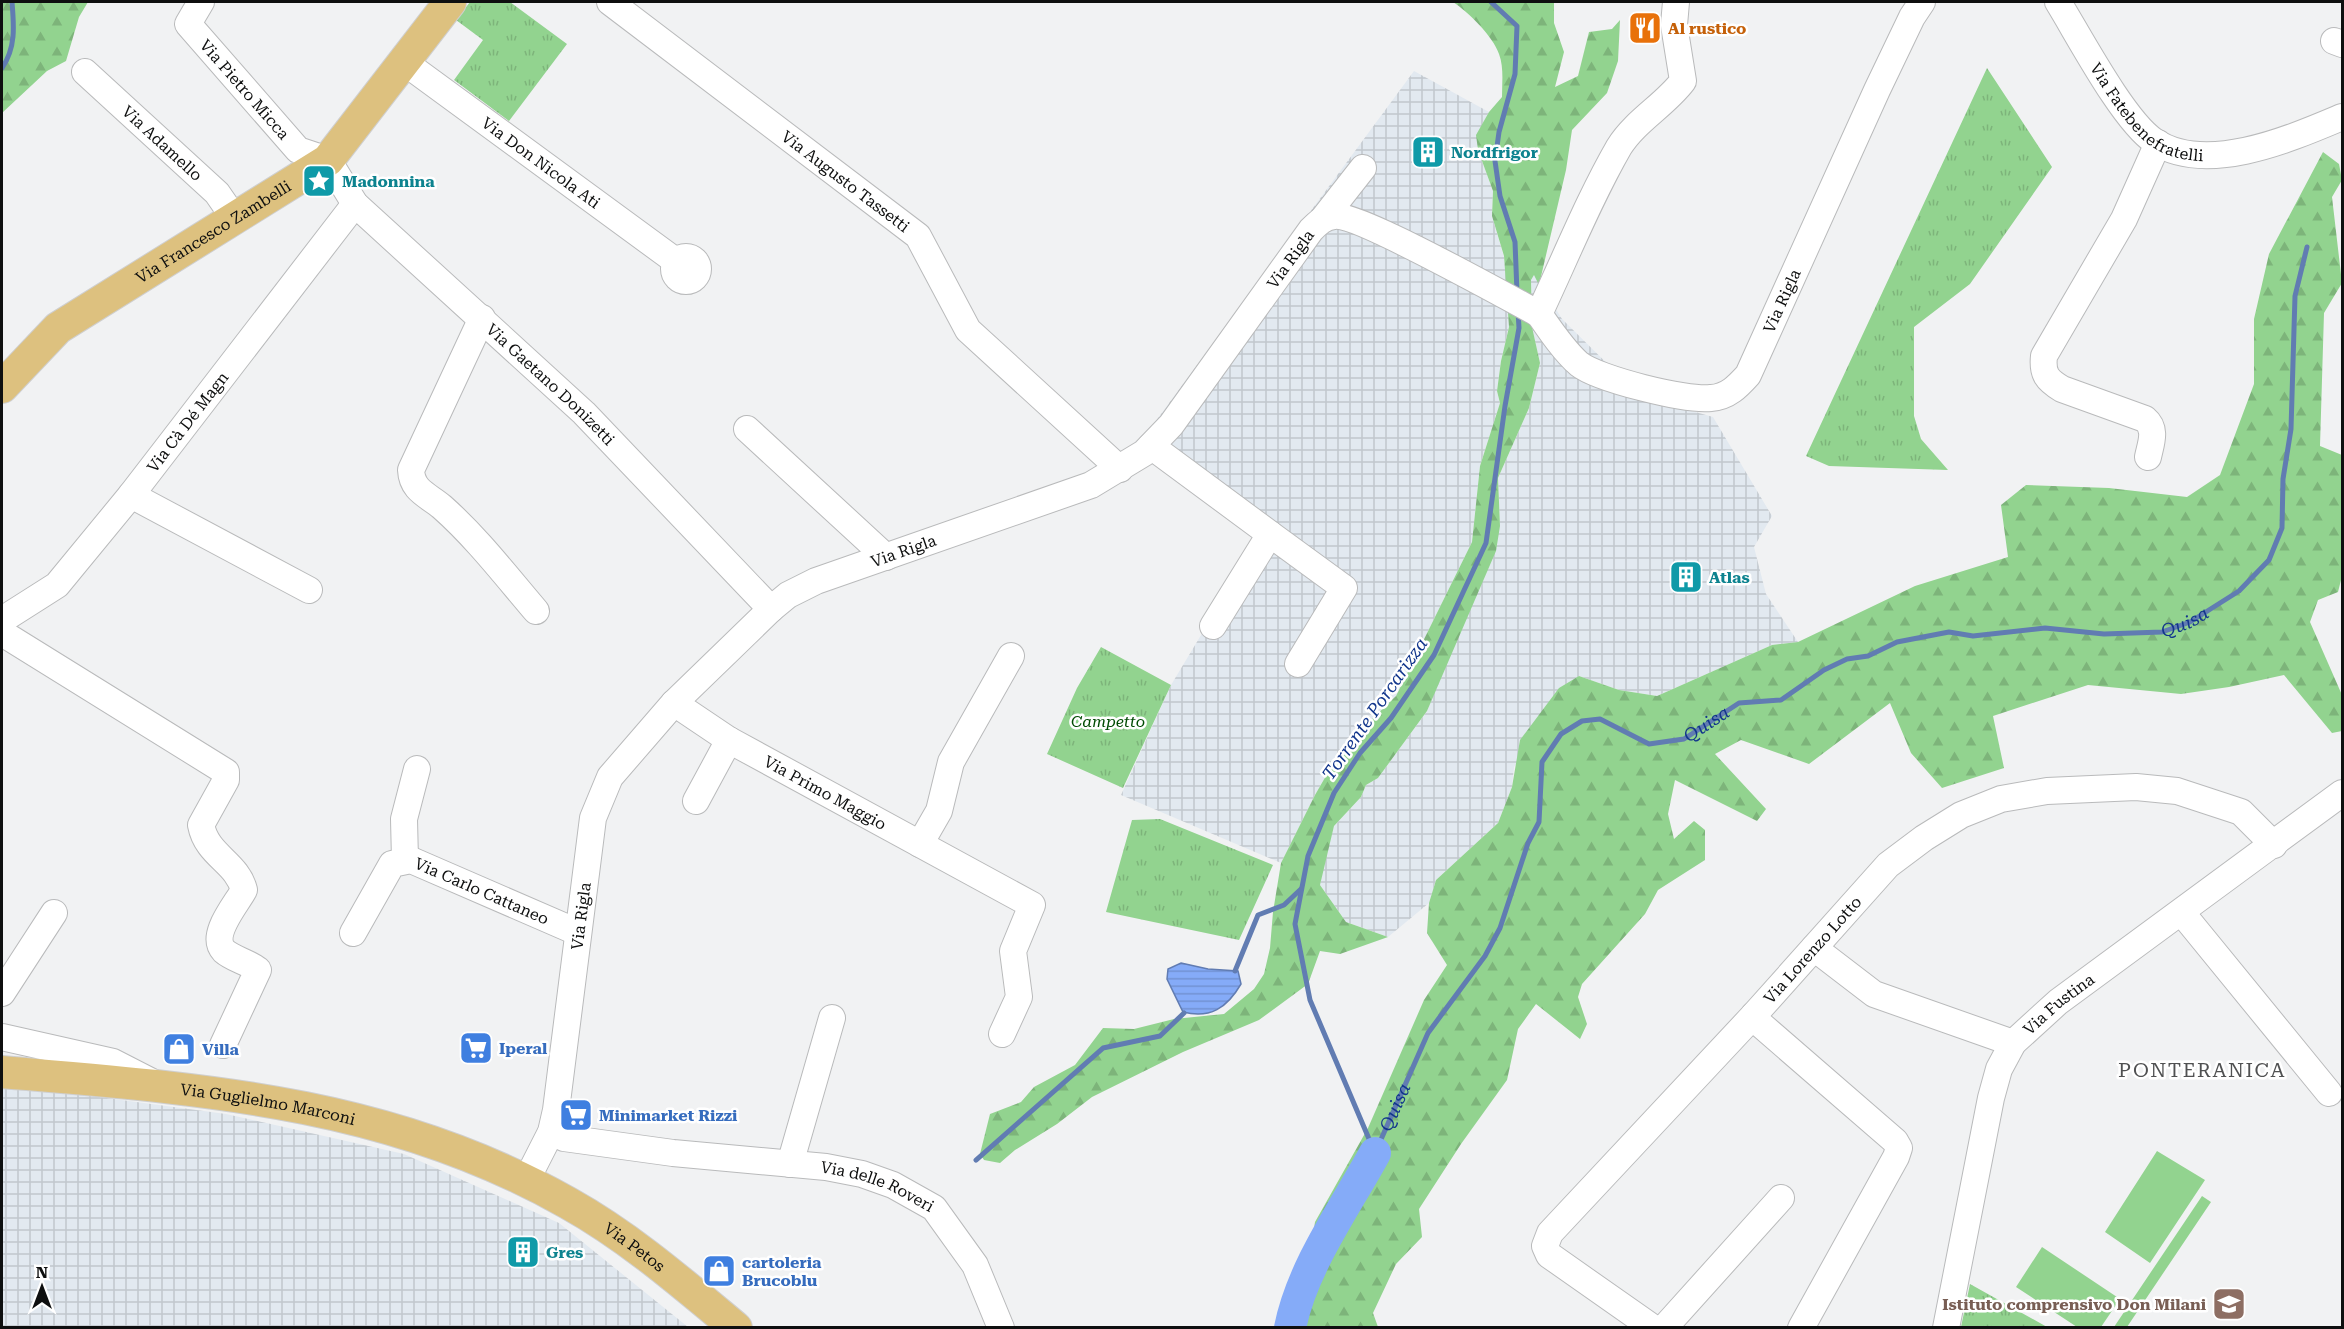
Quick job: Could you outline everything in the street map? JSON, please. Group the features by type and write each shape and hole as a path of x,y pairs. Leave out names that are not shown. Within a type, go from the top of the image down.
{"main road":[{"name":"Via Francesco Zambelli","path":"2,387 58,328 328,160 450,2"},
{"name":"Via Guglielmo Marconi","path":"2,1072 160,1086 298,1105 391,1127 526,1181"},
{"name":"Via Petos","path":"526,1181 603,1224 669,1273 736,1328"}],"street":[{"name":"Via Pietro Micca","path":"201,2 188,24 298,150 328,160"},
{"name":"Via Augusto Tassetti","path":"610,2 918,236 968,330 1120,470"},
{"path":"1525,306 1620,146 1658,105 1672,95 1683,81 1674,25 1676,2"},
{"name":"Via Rigla","path":"526,1181 551,1132 556,1110 577,932 593,818 599,799 610,777 674,702 771,609 789,595 816,581 1091,485 1120,470 1151,446 1171,425 1311,230 1323,219 1336,215 1368,226 1525,306 1578,363 1596,374 1676,395 1711,399 1734,391 1748,375 1877,90 1912,17 1922,2"},
{"name":"Via Fatebenefratelli","path":"2058,2 2124,109 2142,131 2172,150 2222,155 2295,136 2343,117"},
{"name":"Via Don Nicola Ati","path":"404,62 677,262"},
{"name":"Via Adamello","path":"85,72 217,193 235,219"},
{"path":"2148,457 2153,433 2151,424 2145,418 2062,389 2049,381 2043,368 2048,348 2124,219 2158,143"},
{"name":"Via Gaetano Donizetti","path":"328,160 355,204 585,413 771,609"},
{"path":"1323,219 1363,168"},
{"name":"Via Cà Dé Magn","path":"2,620 57,585 131,495 355,204"},
{"path":"482,318 411,470 412,481 417,490 463,526 536,611"},
{"path":"747,429 886,557"},
{"path":"1151,446 1344,588 1298,664"},
{"path":"131,495 309,590"},
{"path":"1213,626 1270,534"},
{"path":"2,633 226,772 226,780 201,825 206,844 241,879 244,890 220,932 220,942 225,951 258,970 224,1045"},
{"path":"920,844 939,811 951,762 1011,656"},
{"name":"Via Primo Maggio","path":"674,702 729,740 1032,905 1013,951 1019,996 1002,1034"},
{"path":"696,801 729,740"},
{"path":"405,860 404,819 417,769"},
{"name":"Via Lorenzo Lotto","path":"1653,1328 1549,1255 1545,1246 1550,1233 1754,1015 1888,865 1924,838 1961,815 2001,799 2047,791 2093,787 2136,787 2177,791 2241,812 2274,845"},
{"name":"Via Fustina","path":"1946,1328 1991,1098 1999,1069 2013,1043 2058,1002 2343,793"},
{"name":"Via Carlo Cattaneo","path":"353,933 392,864 405,860 411,860 577,932"},
{"path":"2182,913 2330,1093"},
{"path":"2,993 54,914"},
{"path":"1814,948 1874,994 2013,1043"},
{"path":"1754,1015 1760,1024 1895,1141 1899,1148 1802,1328"},
{"path":"790,1164 832,1018"},
{"path":"2,1037 113,1062 160,1086"},
{"path":"42,1046 63,1061 69,1069 69,1077"},
{"name":"Via delle Roveri","path":"551,1132 564,1138 862,1174 893,1185 934,1208 975,1265 1001,1328"},
{"path":"1664,1328 1781,1198"}],"shaded area":[{"path":"1414,71 1489,112 1477,135 1478,150 1493,191 1492,216 1504,257 1507,283 1509,327 1497,391 1500,403 1480,466 1472,542 1396,696 1342,748 1315,795 1281,863 1121,795 1171,685 1260,537 1136,448"},
{"path":"1534,274 1562,319 1640,396 1713,417 1772,516 1754,547 1766,594 1798,642 1772,645 1657,696 1619,690 1579,676 1514,767 1512,787 1498,823 1436,880 1429,903 1388,937 1346,922 1320,885 1323,866 1334,826 1361,797 1366,785 1378,778 1427,711 1500,526 1498,478 1529,408 1540,363 1532,328 1531,280"},
{"path":"2,1084 226,1114 404,1154 559,1223 688,1327 2,1327"}],"green space":[{"path":"2,2 88,2 79,17 66,61 47,71 2,113"},
{"path":"470,2 510,2 567,44 509,121 454,80 483,40 456,20"},
{"path":"1453,2 1554,2 1554,23 1564,52 1555,87 1578,76 1589,32 1612,29 1620,20 1618,61 1607,93 1572,130 1566,170 1539,285 1534,275 1531,280 1532,327 1540,363 1529,408 1498,478 1500,526 1496,551 1427,711 1378,778 1366,785 1361,797 1334,826 1320,885 1346,922 1388,937 1340,954 1320,951 1308,984 1259,1020 1183,1052 1092,1097 1057,1124 1015,1150 1000,1163 984,1160 980,1154 990,1114 1021,1102 1034,1087 1075,1065 1103,1028 1134,1029 1174,1019 1224,1014 1254,989 1264,974 1270,948 1281,863 1315,795 1342,748 1396,696 1472,542 1480,466 1500,403 1497,391 1509,327 1504,256 1492,216 1493,191 1478,150 1476,135 1489,112 1502,97 1502,75 1501,59 1486,32"},
{"path":"1987,68 2052,167 1970,284 1914,327 1914,416 1921,439 1948,470 1829,466 1806,456"},
{"path":"2323,152 2339,164 2342,180 2332,197 2342,283 2324,313 2320,446 2342,455 2342,576 2338,592 2318,600 2310,622 2342,695 2342,731 2332,733 2284,675 2229,687 2181,694 2088,685 1993,716 2004,768 1942,788 1911,753 1890,703 1809,764 1741,740 1715,754 1766,809 1757,821 1675,780 1668,814 1674,839 1694,821 1705,830 1705,860 1658,890 1645,914 1582,984 1578,997 1587,1024 1580,1039 1536,1004 1518,1029 1507,1080 1461,1144 1419,1209 1422,1237 1396,1264 1373,1313 1378,1327 1302,1327 1315,1222 1368,1128 1424,1000 1447,965 1427,933 1429,903 1436,880 1498,823 1512,787 1520,740 1559,688 1579,676 1619,690 1657,696 1772,645 1798,642 1915,586 2008,557 2001,505 2026,485 2109,488 2187,497 2220,475 2254,384 2254,319 2269,254"},
{"name":"Campetto","path":"1101,647 1171,685 1123,788 1047,754 1077,688"},
{"path":"1160,819 1273,865 1239,940 1106,912 1132,820"},
{"path":"2157,1151 2205,1180 2150,1263 2105,1232"},
{"path":"2202,1196 2211,1202 2127,1327 2114,1327"},
{"path":"2042,1247 2120,1299 2101,1327 2077,1327 2016,1287"},
{"path":"1970,1284 2047,1327 1961,1327"}],"water":[{"path":"1181,963 1208,969 1238,971 1241,984 1230,999 1217,1010 1201,1014 1183,1012 1167,979 1168,969"}],"waterway":[{"path":"2,68 12,45 12,2"},
{"name":"Torrente Porcarizza","path":"1491,2 1517,26 1515,74 1499,132 1495,161 1500,196 1515,242 1517,292"},
{"name":"Quisa","path":"1375,1153 1428,1033 1485,956 1500,928 1528,843 1539,822 1542,762 1561,734 1582,721 1600,719 1649,744 1684,739 1739,703 1781,700 1824,670 1847,659 1868,656 1897,642 1949,632 1973,636 2045,628 2104,634 2162,632 2190,622 2239,591 2269,560 2282,528 2283,479 2291,429 2295,296 2307,247"},
{"name":"Torrente Porcarizza","path":"1375,1153 1310,1000 1295,924 1308,856 1334,793 1360,753 1391,718 1434,655 1486,543 1505,406 1519,328 1518,311"},
{"path":"1235,971 1258,915 1284,905 1301,889"},
{"path":"976,1160 1103,1048 1160,1036 1184,1013"},
{"name":"Quisa","path":"1290,1328 1296,1305 1314,1260 1375,1153"}],"place":[{"name":"Al rustico","path":"1645,28"},
{"name":"Nordfrigor","path":"1428,152"},
{"name":"Madonnina","path":"319,181"},
{"name":"Atlas","path":"1686,577"},
{"name":"Iperal","path":"476,1048"},
{"name":"Villa","path":"179,1049"},
{"name":"Minimarket Rizzi","path":"576,1115"},
{"name":"Gres","path":"523,1252"},
{"name":"cartoleria Brucoblu","path":"719,1271"},
{"name":"Istituto comprensivo Don Milani","path":"2229,1304"}],"district":[{"name":"PONTERANICA","path":"2202,1070"}]}
